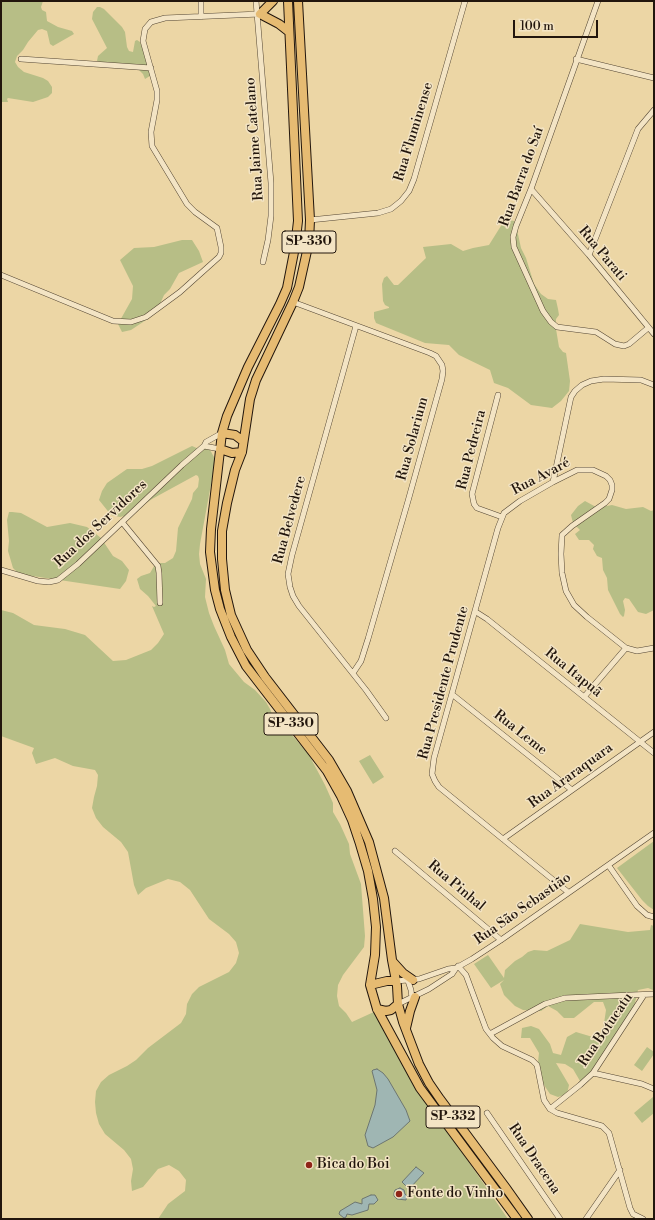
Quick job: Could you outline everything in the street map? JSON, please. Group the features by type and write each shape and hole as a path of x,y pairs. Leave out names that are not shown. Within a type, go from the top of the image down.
{"main road":[{"path":"273,1 259,14 279,24 288,31"},
{"name":"SP-330","path":"288,1 288,31 298,221 296,247 290,276 282,299 262,342 248,367 227,416 222,433 210,544 212,574 215,590 231,637 246,666 327,771 352,820 368,871 373,899 376,927 375,955 370,985"},
{"name":"SP-330","path":"298,1 310,220 309,242 299,287 256,380 250,399 242,452 235,470 228,496 222,531 221,545 223,574 231,615 247,650 255,664 329,760 347,792 369,842 384,898 396,981"},
{"path":"222,433 235,435 243,441"},
{"path":"220,449 232,452 242,452"},
{"path":"392,960 410,980"},
{"path":"387,981 396,981 398,1004 391,1010 386,1011 377,1009 370,985 387,981"},
{"path":"406,1029 414,997"},
{"name":"SP-332","path":"398,1004 406,1029 429,1083 528,1219"},
{"name":"SP-332","path":"377,1009 420,1088 517,1219"}],"street":[{"path":"201,1 201,17"},
{"name":"Rua Jaime Catelano","path":"256,1 259,14 271,183 271,216 263,262"},
{"name":"Rua Fluminense","path":"310,220 378,214 391,209 401,201 409,191 414,179 465,1"},
{"name":"Rua Barra do Saí","path":"598,1 576,59 531,190 516,226 513,236 514,247 543,311 551,322 557,327 596,332 614,344 624,346 629,344 648,328"},
{"path":"1,275 107,318 123,322 131,322 146,317 180,292 219,257 222,247 216,228 187,204 152,146 151,132 158,96 155,80 143,41 145,29 148,25 151,22 165,18 259,14"},
{"path":"21,59 151,68"},
{"path":"576,59 654,78"},
{"path":"589,255 638,129 654,110"},
{"name":"Rua Parati","path":"531,190 589,255 654,334"},
{"name":"Rua Solarium","path":"293,302 436,356 440,360 443,371 408,501 368,639 361,661 353,673"},
{"name":"Rua Belvedere","path":"356,326 288,574 293,596 299,606 353,673 386,718"},
{"path":"553,482 569,404 575,391 582,385 591,381 604,379 641,380 654,385"},
{"name":"Rua Pedreira","path":"498,395 472,494 474,504 477,508 502,517"},
{"name":"Rua dos Servidores","path":"1,570 49,582 58,580 78,564 204,446 206,442 222,433"},
{"path":"204,446 220,449"},
{"name":"Rua Avaré","path":"502,517 510,507 577,470 588,469 600,473 610,480 612,490 605,503 572,526 562,535 562,573 566,591 574,605 626,648"},
{"name":"Rua Presidente Prudente","path":"502,517 432,766 432,774 439,787 568,892"},
{"path":"122,522 158,566 160,603"},
{"name":"Rua Itapuã","path":"476,612 487,619 654,753"},
{"path":"584,698 626,648 637,650 654,648"},
{"name":"Rua Leme","path":"453,695 572,790"},
{"name":"Rua Araraquara","path":"503,839 654,732"},
{"name":"Rua São Sebastião","path":"396,981 410,980 457,967 502,940 568,892 609,866 654,833"},
{"name":"Rua Pinhal","path":"396,851 502,940"},
{"path":"609,866 637,906 647,915 654,917"},
{"path":"398,1004 429,989 452,974 457,967 466,975 483,1021 490,1034 502,1046 535,1062 537,1065 544,1100 550,1109 557,1113 602,1126 609,1133 630,1208 633,1214 643,1219"},
{"path":"410,980 411,990 414,997"},
{"path":"490,1034 546,1004 565,998 654,994"},
{"name":"Rua Botucatu","path":"550,1109 593,1073 644,995"},
{"path":"593,1073 642,1084 654,1089"},
{"name":"Rua Dracena","path":"487,1113 560,1219"},
{"path":"586,1219 620,1170"}],"green space":[{"path":"1,1 43,1 41,7 42,10 46,12 47,21 58,27 72,31 74,34 53,46 50,44 47,31 42,29 38,30 17,56 15,62 24,72 48,81 52,87 52,93 48,97 33,102 8,98 8,102 1,102"},
{"path":"97,7 104,9 122,27 125,32 129,51 133,52 135,41 137,40 140,42 153,74 145,79 143,74 138,69 104,64 97,61 98,56 107,48 92,19 93,12"},
{"path":"504,221 514,221 516,225 521,248 526,258 534,284 541,294 548,299 556,300 559,315 556,319 556,329 559,347 566,353 570,381 569,391 561,401 552,408 531,405 508,388 494,383 490,370 459,355 449,345 425,343 376,323 374,318 374,312 389,308 383,301 382,284 384,278 387,276 394,285 398,285 426,258 423,247 451,244 463,251 489,245"},
{"path":"182,240 192,240 199,251 203,262 179,273 170,289 164,295 160,304 149,318 131,330 122,332 118,324 132,299 133,286 120,260 134,248 154,247"},
{"path":"192,446 199,449 203,446 210,450 214,457 214,468 199,554 200,564 206,579 205,597 214,626 225,650 229,664 244,682 255,690 266,702 277,726 293,736 309,755 333,803 333,812 349,844 350,854 361,884 365,936 364,947 343,975 338,985 337,996 339,1006 352,1022 376,1011 455,1142 508,1219 158,1219 168,1204 185,1191 186,1180 179,1171 169,1165 158,1169 143,1187 132,1191 131,1181 133,1169 131,1159 124,1150 105,1134 99,1124 95,1102 96,1091 101,1082 109,1075 136,1060 148,1048 181,1023 186,1014 187,1004 192,994 199,987 229,972 236,963 239,953 236,942 229,934 209,919 190,890 180,882 168,879 146,888 138,895 134,885 128,852 121,842 103,827 96,818 92,808 98,775 95,770 73,766 55,758 36,764 32,753 34,748 1,736 1,610 13,613 34,625 65,629 85,635 113,661 126,660 151,650 164,634 152,606 156,606 140,589 137,579 150,573 156,563 165,563 173,558 176,551 178,528 192,499 193,493 198,487 198,476 196,475 152,499 129,515 120,517 111,515 99,500 107,483 127,469 142,469 152,466"},
{"path":"585,501 596,507 612,505 626,509 643,507 651,511 654,510 654,610 646,614 638,612 629,599 625,598 623,601 625,610 624,616 623,617 620,614 608,590 607,578 603,570 602,558 597,556 593,549 594,545 589,540 579,540 575,534 580,530 573,523 571,515 578,506"},
{"path":"9,512 21,513 47,527 70,523 87,527 101,538 113,556 122,561 129,570 126,581 120,589 19,574 13,568 8,551 9,541 7,520"},
{"path":"370,755 384,777 373,784 359,761"},
{"path":"654,841 654,910 642,900 617,868"},
{"path":"580,924 628,932 650,930 651,925 654,926 654,992 648,988 638,990 634,1007 610,1045 591,1071 588,1082 580,1081 573,1069 565,1064 556,1063 569,1085 567,1094 558,1097 550,1094 540,1079 537,1071 539,1053 530,1038 521,1038 522,1028 531,1026 539,1029 550,1044 553,1053 561,1055 567,1037 576,1032 596,1038 603,1030 606,1010 603,1002 594,1002 574,1018 564,1018 557,1011 548,1006 541,1011 523,1010 515,1006 504,995 500,984 504,980 491,988 474,964 488,955 504,978 505,970 515,961 528,952 534,950 547,951 570,940"},
{"path":"647,1047 654,1052 654,1054 642,1071 634,1065"},
{"path":"653,1097 654,1113 642,1123 634,1113"}],"water":[{"path":"377,1069 388,1079 406,1110 410,1121 393,1137 373,1148 368,1146 365,1135 375,1105 377,1090 372,1071"},
{"path":"416,1167 424,1173 409,1189 402,1182"},
{"name":"Fonte do Vinho","path":"400,1188 404,1190 407,1196 406,1200 397,1199 394,1196 395,1190"},
{"path":"375,1195 378,1200 374,1204 369,1204 368,1210 352,1215 347,1214 344,1218 339,1214 340,1211 355,1202 362,1204 362,1199"}],"place":[{"name":"Bica do Boi","path":"309,1165"},
{"name":"Fonte do Vinho","path":"399,1194"}]}
